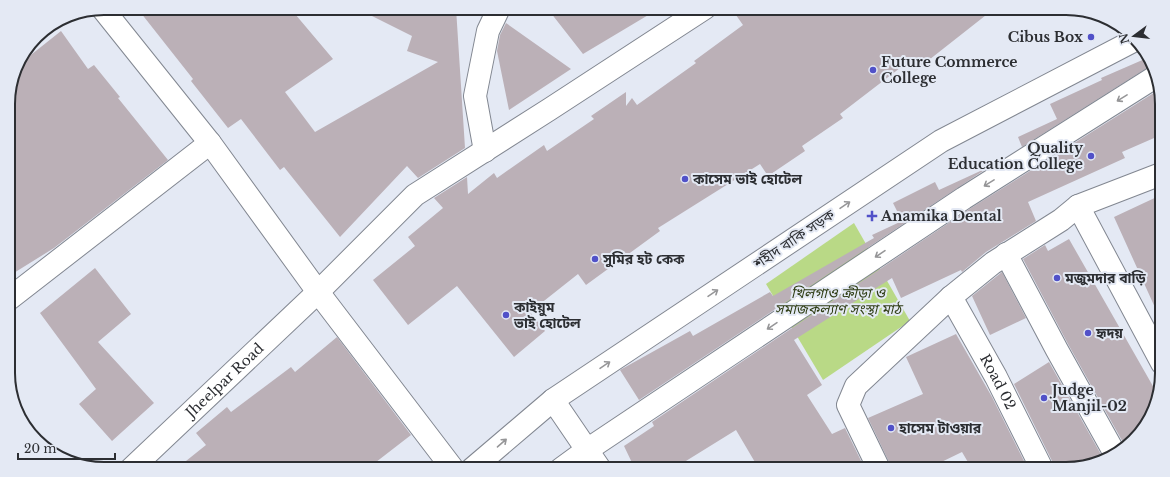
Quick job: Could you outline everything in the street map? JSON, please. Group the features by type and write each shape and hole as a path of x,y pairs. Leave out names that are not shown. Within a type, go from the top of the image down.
{"street":[{"path":"108,15 210,143 318,292 449,462"},
{"path":"485,150 475,96 488,31 496,15"},
{"name":"Jheelpar Road","path":"138,462 318,292 415,194 694,15"},
{"name":"শহীদ বাকি সড়ক","path":"480,462 553,400 941,141 1114,51"},
{"path":"571,462 964,198 1151,80"},
{"path":"15,294 210,143"},
{"path":"876,462 848,404 856,386 951,297 992,263 1061,220 1078,206 1155,176"},
{"path":"1078,206 1155,350"},
{"path":"1006,254 1112,449"},
{"name":"Road 02","path":"951,297 996,377 1038,462"},
{"path":"553,400 595,462"}],"green space":[{"name":"খিলগাও ক্রীড়া ও সমাজকল্যাণ সংস্থা মাঠ","path":"854,223 910,321 823,380 766,284"}],"building":[{"path":"143,15 296,15 333,59 285,92 315,132 438,62 407,51 412,36 370,15 456,15 465,148 418,178 407,166 340,237 284,167 280,170 241,119 228,128 191,81 193,79"},
{"path":"552,15 648,15 583,54"},
{"path":"736,15 986,15 920,67 913,58 840,114 843,118 802,146 805,151 768,176 760,164 658,228 660,231 586,285 578,274 530,312 545,331 514,357 457,286 408,325 373,280 415,246 408,237 443,208 434,198 467,177 468,194 494,173 497,178 544,145 547,151 594,119 591,116 626,92 626,106 632,98 637,105 696,63 694,61 743,25"},
{"path":"506,23 571,69 509,110 497,51 500,35"},
{"path":"61,31 88,69 94,65 120,97 118,98 168,160 54,248 15,272 15,99 18,81 29,56"},
{"path":"1143,60 1147,68 1022,147 1018,137 1057,119 1050,104 1102,80 1101,78"},
{"path":"1154,93 1155,138 1122,152 1125,158 1028,202 1036,221 986,252 962,272 961,270 901,298 892,278 794,340 822,385 807,395 832,434 845,428 862,462 755,462 736,430 684,462 632,462 624,446 654,426 652,422 971,208"},
{"path":"989,167 639,400 620,370 690,331 693,336 770,292 773,296 874,238 872,235 902,221 893,203 935,182 939,190"},
{"path":"1155,198 1155,308 1114,217"},
{"path":"1069,239 1153,387 1146,412 1133,432 1123,442 1023,259 1045,245 1048,251"},
{"path":"95,268 131,314 98,342 154,403 112,441 79,404 96,389 40,313"},
{"path":"1002,272 1026,318 990,335 972,296"},
{"path":"956,334 992,397 1024,462 968,462 962,452 941,462 889,462 868,418 923,394 906,357"},
{"path":"337,337 411,435 376,462 185,462 206,445 196,433 227,407 231,412 291,367 295,372"},
{"path":"1049,362 1101,454 1089,459 1071,462 1053,462 1014,384"}],"place":[{"name":"Cibus Box","path":"1091,37"},
{"name":"Future Commerce College","path":"873,70"},
{"name":"Quality Education College","path":"1091,156"},
{"name":"কাসেম ভাই হোটেল","path":"685,179"},
{"name":"Anamika Dental","path":"872,216"},
{"name":"সুমির হট কেক","path":"595,259"},
{"name":"মজুমদার বাড়ি","path":"1057,278"},
{"name":"কাইয়ুম ভাই হোটেল","path":"506,315"},
{"name":"হৃদয়","path":"1088,333"},
{"name":"Judge Manjil-02","path":"1044,398"},
{"name":"হাসেম টাওয়ার","path":"891,428"}]}
